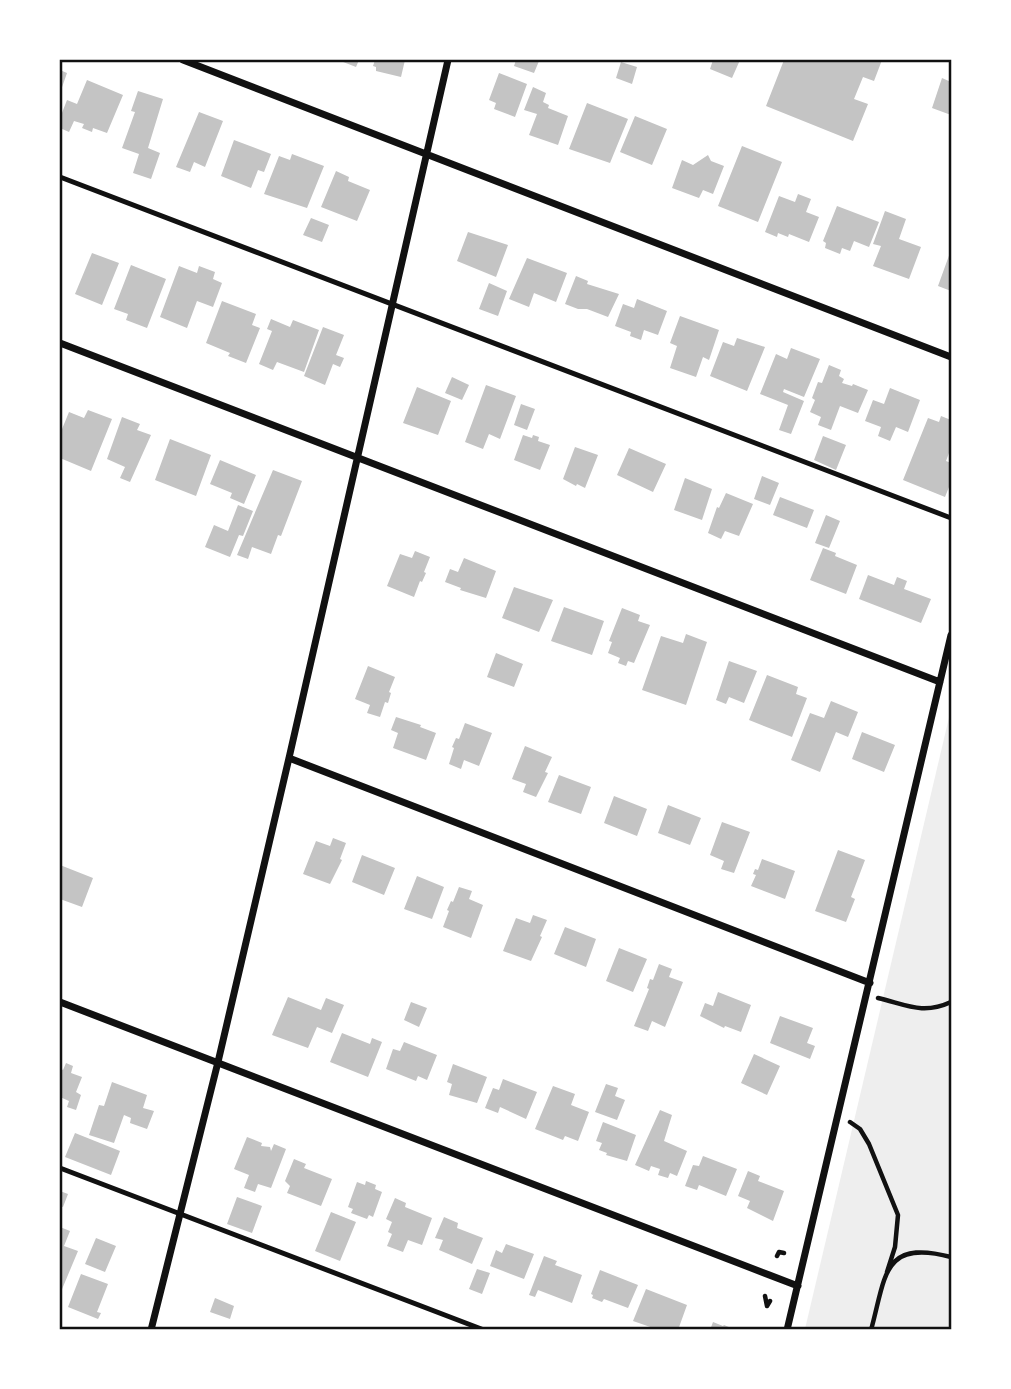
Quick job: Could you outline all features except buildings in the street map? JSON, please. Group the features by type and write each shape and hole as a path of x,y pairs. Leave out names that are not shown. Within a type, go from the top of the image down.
{"street":[{"path":"183,60 951,357"},
{"path":"151,1329 218,1062 359,458 448,60"},
{"path":"60,343 940,682"},
{"path":"787,1329 951,635"},
{"path":"289,758 870,983"},
{"path":"60,1002 798,1286"}],"lane":[{"path":"60,177 951,518"},
{"path":"60,1168 484,1329"}],"path":[{"path":"867,995 924,1009 934,1009 951,1002"},
{"path":"835,1118 853,1123 860,1129 869,1144 898,1215 895,1247 871,1329"},
{"path":"777,1256 779,1252 784,1253"},
{"path":"887,1272 899,1256 909,1252 951,1257"},
{"path":"765,1296 768,1306 770,1301"}],"shaded area":[{"path":"951,709 951,1329 805,1329"}]}
